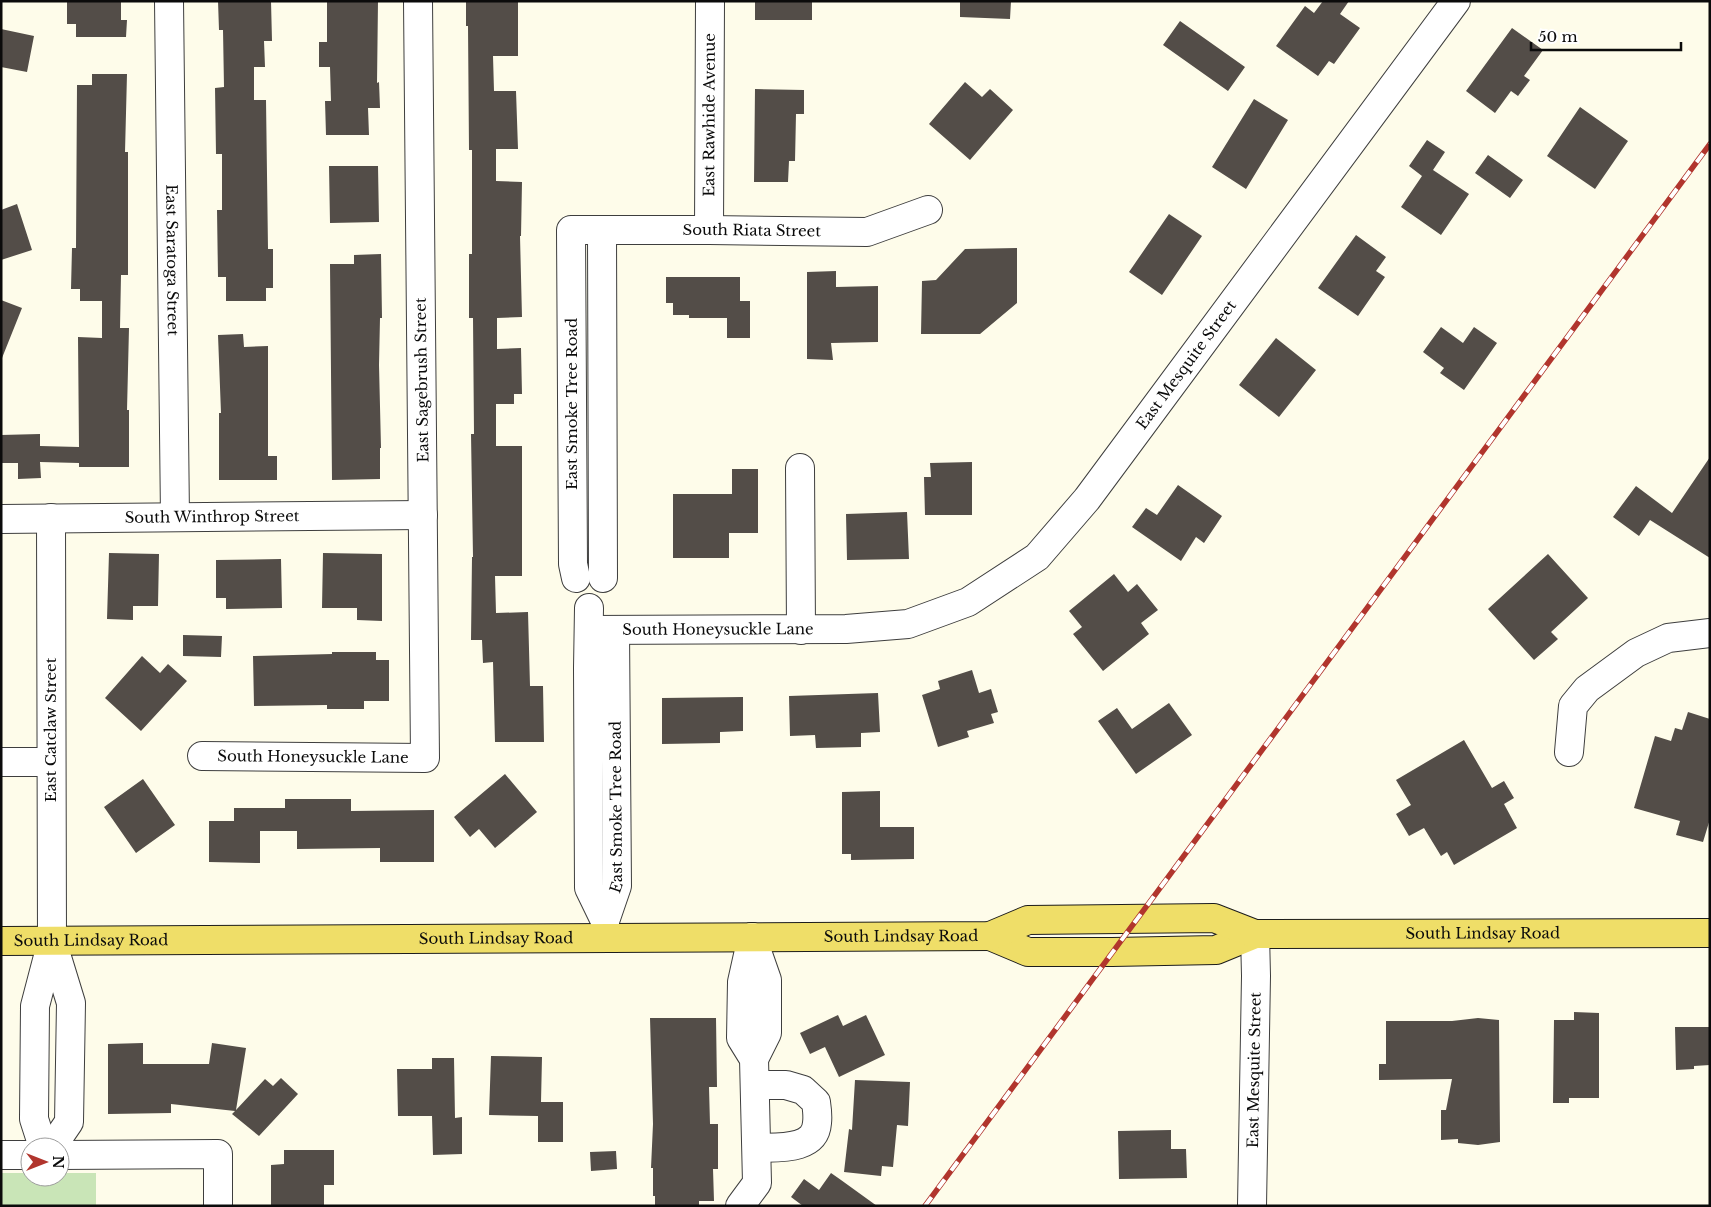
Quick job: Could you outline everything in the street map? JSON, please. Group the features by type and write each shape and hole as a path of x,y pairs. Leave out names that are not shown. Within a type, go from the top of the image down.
{"main road":[{"name":"South Lindsay Road","path":"1,941 605,930 752,937 990,936 1028,920 1214,918 1255,934 1710,933"}],"street":[{"name":"East Saratoga Street","path":"169,1 175,517"},
{"name":"East Sagebrush Street","path":"418,1 424,758"},
{"name":"East Rawhide Avenue","path":"709,230 710,1"},
{"name":"East Mesquite Street","path":"846,629 908,624 968,602 1037,556 1087,499 1456,1"},
{"name":"South Riata Street","path":"571,230 866,232 928,210"},
{"name":"East Smoke Tree Road","path":"571,230 573,564 576,578 571,589 574,600 598,623"},
{"name":"East Smoke Tree Road","path":"602,230 603,578 607,589 606,595 600,604 598,623 588,668 589,888 605,930"},
{"path":"572,398 603,398"},
{"path":"572,465 603,465"},
{"path":"800,468 801,630"},
{"name":"South Winthrop Street","path":"1,519 423,515"},
{"name":"East Catclaw Street","path":"40,1137 34,1119 35,1006 52,941 51,518"},
{"path":"576,578 586,572 592,572 603,578"},
{"name":"South Honeysuckle Lane","path":"598,623 801,630 846,629"},
{"path":"1569,752 1573,706 1587,689 1612,669 1644,649 1668,638 1710,633"},
{"name":"South Honeysuckle Lane","path":"202,756 424,758"},
{"path":"1,762 51,762"},
{"name":"East Mesquite Street","path":"1252,1206 1255,934"},
{"path":"740,1206 757,1183 755,1072 768,1033 767,980 752,937"},
{"name":"East Catclaw Street","path":"52,941 71,1003 69,1122 59,1137"},
{"path":"755,1072 803,1090 816,1102 818,1124 812,1137 796,1146 757,1148"},
{"path":"70,1155 218,1154 218,1206"},
{"path":"1,1155 20,1155"}],"green space":[{"path":"1,1173 20,1173 20,1187 70,1187 70,1173 96,1173 96,1206 1,1206"}],"building":[{"path":"67,1 121,1 121,20 127,20 126,37 76,37 76,24 67,24"},
{"path":"218,1 271,1 272,41 264,41 265,67 254,67 254,100 266,100 268,249 273,249 273,288 266,288 266,301 226,301 226,277 218,277 217,210 222,210 222,154 216,154 215,88 224,87 223,30 219,30"},
{"path":"327,1 378,1 377,83 379,82 380,108 368,108 369,135 326,135 325,101 331,101 330,67 319,67 319,42 327,42"},
{"path":"755,1 812,1 812,20 755,20"},
{"path":"960,1 1011,1 1010,19 960,17"},
{"path":"1323,1 1349,1 1340,14 1360,28 1334,64 1329,61 1318,76 1276,46 1305,6 1314,13"},
{"path":"466,2 518,2 518,56 493,56 494,91 516,91 518,149 496,149 496,181 522,182 520,236 522,317 497,318 497,349 521,348 522,394 514,394 514,404 496,404 496,446 522,446 522,576 495,576 496,613 528,612 530,686 543,686 544,742 495,742 493,662 483,663 482,640 471,640 473,557 471,434 474,434 473,318 469,318 469,254 472,254 472,150 469,150 468,26 466,26"},
{"path":"1180,21 1245,67 1228,91 1163,45"},
{"path":"1512,28 1543,50 1524,76 1530,80 1518,96 1511,91 1495,113 1466,91"},
{"path":"1,29 34,36 27,72 1,67"},
{"path":"92,74 127,74 125,152 128,152 128,275 121,275 120,328 129,328 127,410 129,410 129,467 79,467 79,463 40,462 41,478 18,479 18,463 1,463 1,435 40,434 40,446 79,447 78,337 102,338 102,301 80,301 80,289 71,289 72,248 76,248 77,85 92,85"},
{"path":"965,82 982,97 990,89 1013,110 970,160 929,124"},
{"path":"755,89 804,90 804,114 796,114 795,161 789,161 788,182 754,182"},
{"path":"1254,99 1288,120 1246,189 1212,167"},
{"path":"1580,107 1628,141 1595,189 1547,156"},
{"path":"1427,140 1445,152 1433,170 1469,194 1441,235 1401,207 1422,176 1409,166"},
{"path":"1488,155 1523,180 1510,198 1475,173"},
{"path":"329,166 378,166 379,222 330,223"},
{"path":"17,204 32,250 1,260 1,210"},
{"path":"1169,214 1202,236 1162,295 1129,272"},
{"path":"1356,235 1386,257 1376,271 1385,277 1358,316 1318,288"},
{"path":"1017,248 1017,303 980,334 921,334 922,281 936,280 965,249"},
{"path":"381,254 382,318 380,318 379,365 380,479 332,480 330,264 354,264 354,255"},
{"path":"836,271 836,287 878,286 878,342 831,343 833,360 807,359 807,272"},
{"path":"666,277 740,277 740,301 750,301 750,338 727,338 727,318 689,318 689,315 673,315 673,303 666,303"},
{"path":"1,300 22,308 2,358 1,357"},
{"path":"1441,327 1463,343 1474,327 1497,343 1464,390 1440,373 1444,368 1423,352"},
{"path":"243,334 244,347 268,346 268,456 277,456 277,480 219,480 219,413 221,413 218,335"},
{"path":"1276,338 1316,370 1279,417 1239,385"},
{"path":"1710,457 1710,558 1650,520 1639,536 1613,517 1636,486 1672,513"},
{"path":"972,462 972,515 925,515 924,477 931,477 930,463"},
{"path":"732,469 758,469 758,533 729,533 729,558 673,558 673,494 732,494"},
{"path":"1178,485 1222,516 1204,543 1196,537 1181,561 1132,527 1146,508 1157,515"},
{"path":"907,512 909,559 847,560 846,514"},
{"path":"109,553 159,554 158,606 133,606 133,620 107,619"},
{"path":"323,553 382,554 382,621 357,620 357,608 322,608"},
{"path":"1548,554 1588,598 1551,632 1558,639 1534,660 1488,609"},
{"path":"281,559 282,608 226,609 226,598 216,598 216,560"},
{"path":"1114,574 1128,592 1137,584 1158,610 1141,623 1149,634 1103,671 1073,634 1082,627 1069,611"},
{"path":"183,635 222,636 221,657 183,656"},
{"path":"332,652 376,652 376,660 389,660 389,701 364,701 364,709 327,709 327,705 254,706 253,656 332,654"},
{"path":"142,656 160,673 168,664 187,681 141,731 105,698"},
{"path":"972,670 979,693 991,689 998,712 991,714 994,723 967,731 969,737 938,747 922,695 940,689 938,681"},
{"path":"878,693 880,732 861,733 861,747 816,748 815,735 790,736 789,696"},
{"path":"743,697 743,731 720,732 720,743 662,744 662,698"},
{"path":"1169,703 1192,735 1136,774 1098,721 1117,708 1132,729"},
{"path":"1688,712 1710,719 1710,819 1703,842 1676,835 1680,821 1634,808 1655,736 1671,741 1675,728 1682,730"},
{"path":"1464,740 1492,788 1504,781 1514,798 1504,804 1517,828 1454,865 1447,852 1441,856 1424,828 1409,836 1396,814 1411,805 1396,780"},
{"path":"505,774 537,812 495,848 479,829 470,837 454,817"},
{"path":"143,779 175,825 136,853 104,807"},
{"path":"880,791 880,827 914,827 914,859 851,860 851,854 842,854 842,792"},
{"path":"285,799 351,799 351,811 434,810 434,862 380,862 380,848 297,849 297,831 260,831 260,863 209,862 209,821 234,821 234,808 285,808"},
{"path":"1574,1012 1599,1013 1599,1098 1569,1098 1569,1103 1553,1103 1554,1020 1574,1020"},
{"path":"838,1015 843,1026 866,1015 885,1055 839,1077 825,1047 810,1054 800,1033"},
{"path":"650,1018 716,1018 717,1087 709,1087 710,1124 718,1124 718,1169 713,1169 714,1201 699,1201 699,1206 655,1206 653,1168 651,1168 653,1124"},
{"path":"1478,1018 1499,1020 1500,1142 1478,1145 1458,1143 1458,1139 1441,1140 1441,1110 1446,1110 1452,1079 1379,1080 1379,1064 1386,1064 1386,1021 1452,1021"},
{"path":"1675,1027 1710,1027 1710,1065 1694,1066 1694,1069 1676,1070"},
{"path":"143,1043 143,1064 209,1064 212,1043 246,1048 236,1110 265,1079 273,1086 281,1078 298,1094 259,1136 232,1114 235,1111 171,1104 171,1113 108,1114 108,1044"},
{"path":"491,1056 542,1057 541,1102 563,1102 563,1142 538,1142 538,1116 489,1115"},
{"path":"432,1058 454,1058 455,1118 462,1117 462,1154 433,1155 432,1116 398,1116 397,1069 432,1069"},
{"path":"855,1080 910,1082 908,1126 897,1125 893,1167 882,1166 881,1176 844,1172 849,1129 852,1130"},
{"path":"1171,1130 1171,1149 1186,1149 1187,1178 1119,1179 1118,1131"},
{"path":"284,1150 334,1150 334,1185 324,1185 324,1206 271,1206 271,1165 284,1164"},
{"path":"616,1151 617,1169 591,1171 590,1152"},
{"path":"831,1173 877,1206 803,1206 791,1197 804,1179 819,1190"}],"railway":[{"path":"925,1206 1710,144"}]}
